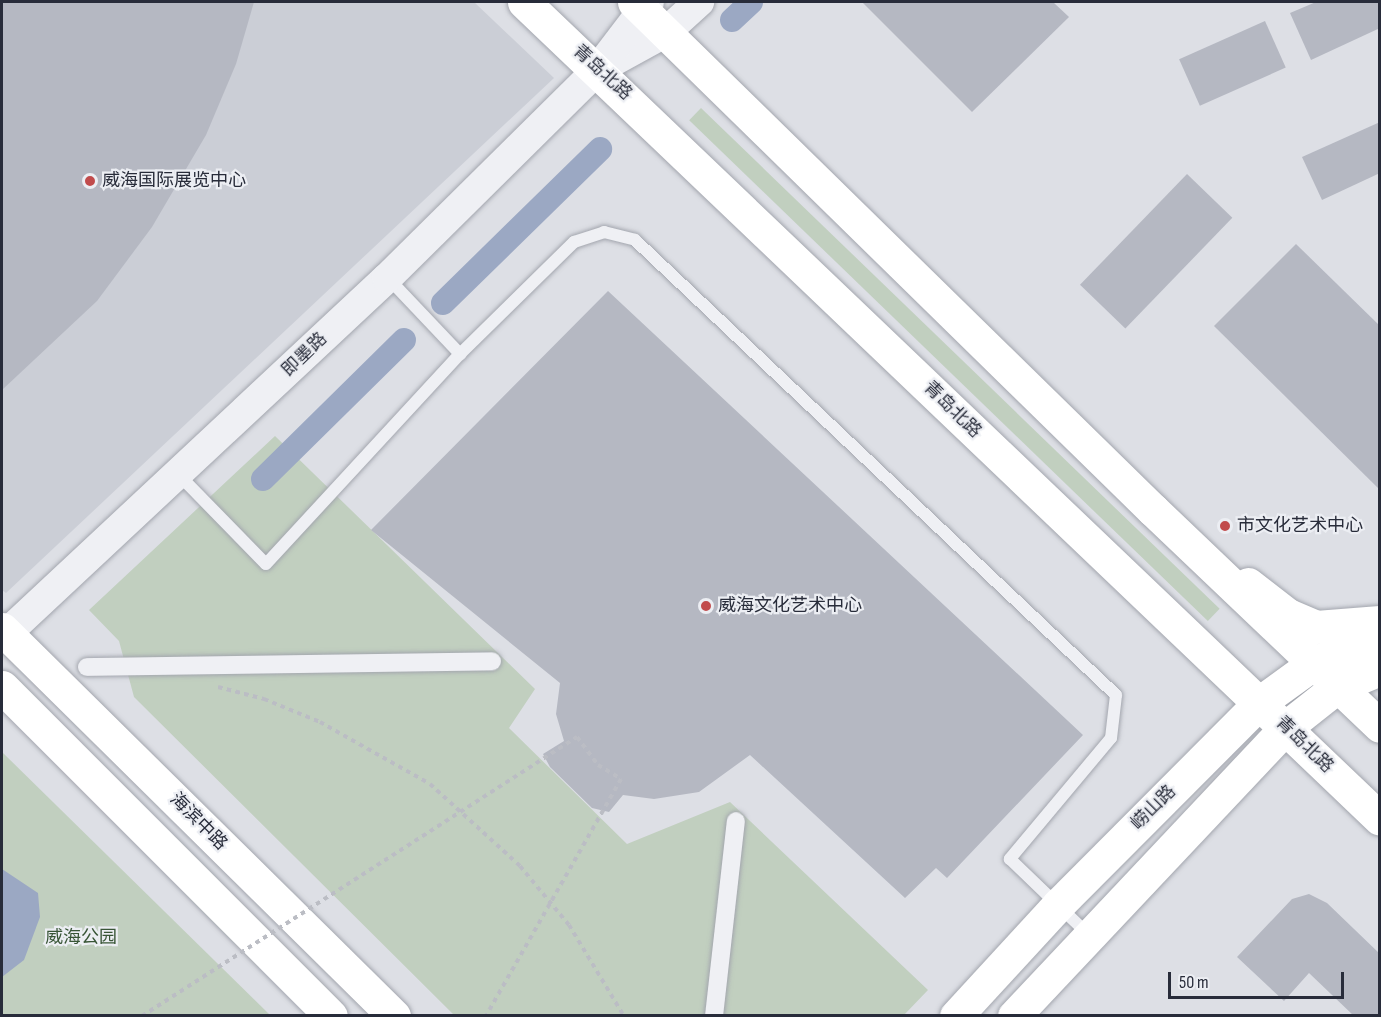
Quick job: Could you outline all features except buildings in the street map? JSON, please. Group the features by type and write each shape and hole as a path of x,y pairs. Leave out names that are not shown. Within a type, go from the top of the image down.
{"main road":[{"name":"青岛北路","path":"524,2 598,69 1380,819"},
{"path":"642,4 666,32 1153,510 1380,726"},
{"path":"1153,510 1288,615 1316,627 1380,622"},
{"name":"海滨中路","path":"4,632 394,1016"},
{"name":"崂山路","path":"956,1016 1059,904 1259,703 1314,663 1380,634"},
{"path":"1014,1016 1285,728 1337,687 1380,669"},
{"path":"2,687 332,1016"}],"street":[{"name":"即墨路","path":"598,69 666,32 699,2"},
{"name":"即墨路","path":"4,632 179,475 387,278 598,69 642,4"},
{"path":"87,667 492,661"},
{"path":"714,1016 736,821"}],"lane":[{"path":"179,475 266,564 460,354 574,242 604,232 635,240 1116,695 1111,738 1010,858 1090,937"},
{"path":"387,278 460,354"}],"path":[{"path":"213,686 264,699 320,722 430,784 520,866 569,925 624,1016"},
{"path":"142,1016 578,737 598,765 621,779 486,1016"}],"shaded area":[{"path":"2,2 474,2 554,78 6,593 2,590"}],"green space":[{"path":"701,108 1220,609 1208,621 689,120"},
{"path":"275,436 535,689 509,728 627,844 730,802 928,990 904,1015 454,1015 134,697 119,641 89,610"},
{"name":"威海公园","path":"2,752 270,1015 2,1015"}],"water":[{"path":"2,869 38,893 40,917 24,960 2,977"}],"waterway":[{"path":"732,20 751,2"},
{"path":"443,303 600,149"},
{"path":"263,479 404,340"}],"place":[{"name":"威海国际展览中心","path":"90,181"},
{"name":"市文化艺术中心","path":"1225,526"},
{"name":"威海文化艺术中心","path":"706,606"}]}
